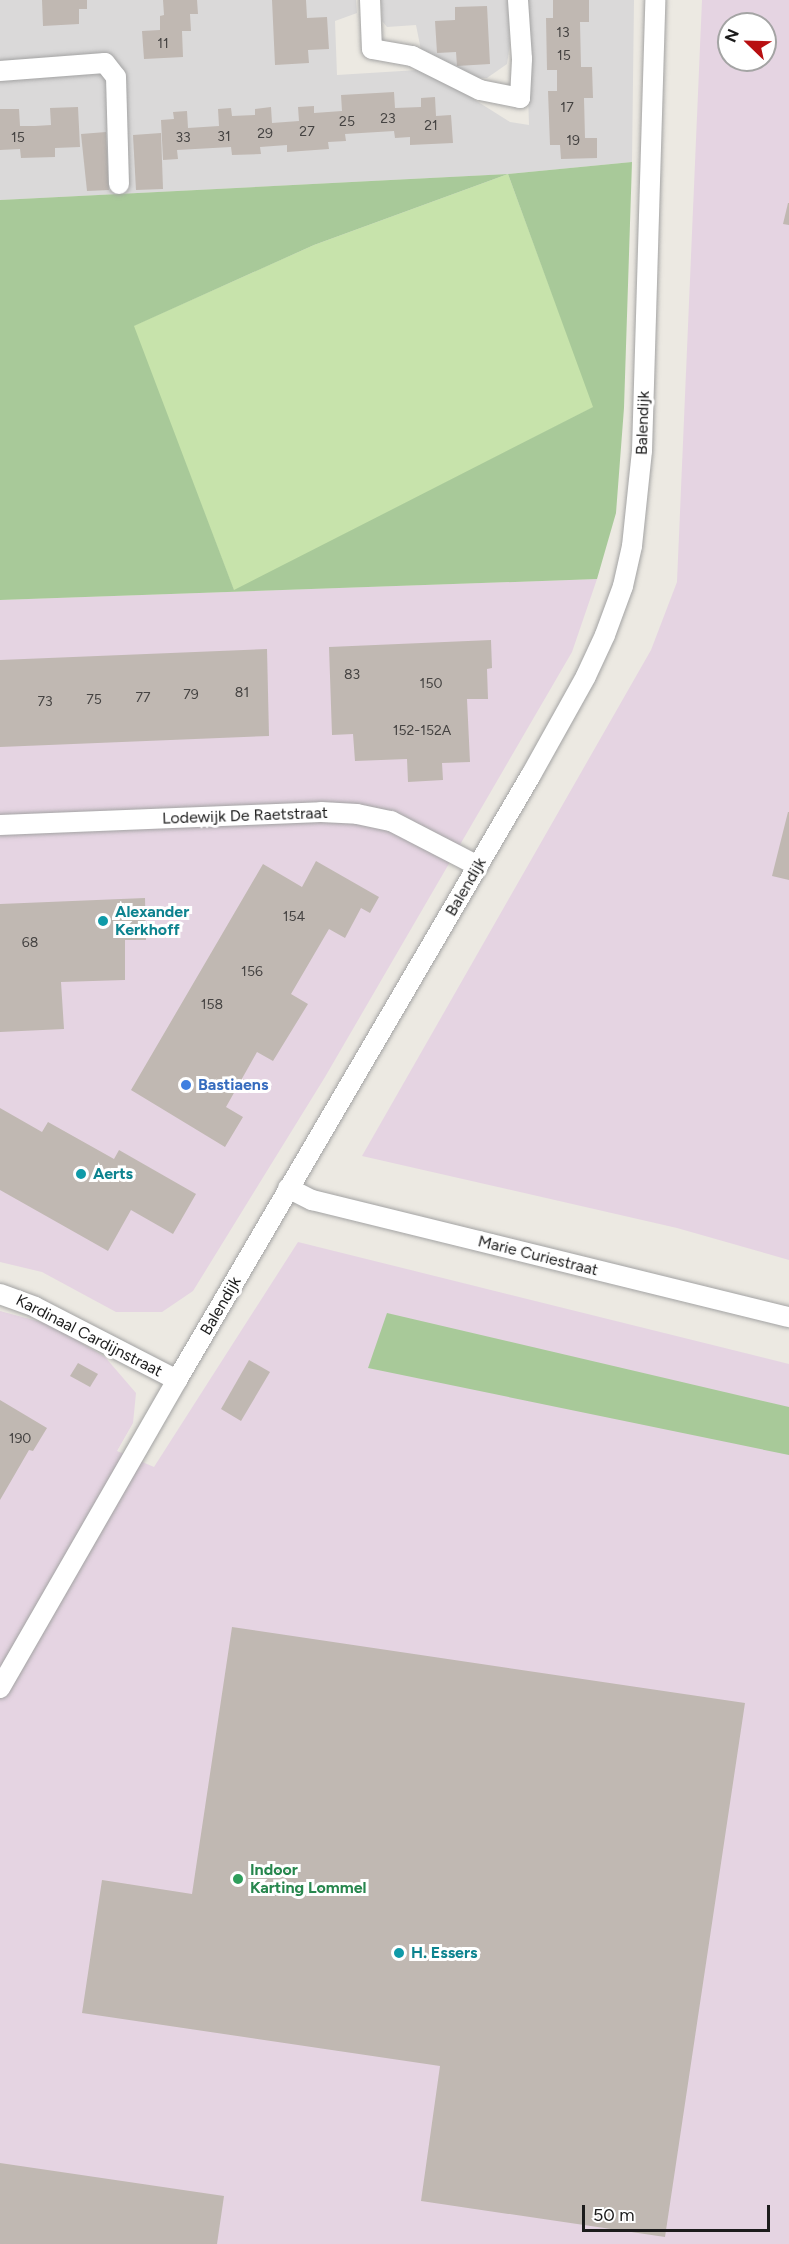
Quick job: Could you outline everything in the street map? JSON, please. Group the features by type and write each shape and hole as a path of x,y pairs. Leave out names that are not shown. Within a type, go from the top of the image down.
{"street":[{"path":"370,0 372,49 412,56 480,90 520,99 522,59 518,0"},
{"name":"Balendijk","path":"0,1688 288,1188 340,1105 586,676 622,586 632,546 642,451 655,0"},
{"path":"0,70 105,63 116,77 119,184"},
{"name":"Lodewijk De Raetstraat","path":"0,825 321,812 357,814 391,821 478,866"},
{"name":"Marie Curiestraat","path":"288,1188 312,1200 789,1317"},
{"name":"Kardinaal Cardijnstraat","path":"0,1294 45,1312 177,1380"}],"shaded area":[{"path":"0,0 356,0 357,13 335,21 337,75 418,70 456,88 510,122 529,125 525,0 634,0 632,162 508,174 0,200"},
{"path":"381,0 508,0 510,44 507,64 487,78 469,78 421,50 416,25 387,27 382,21"},
{"path":"702,0 789,0 789,1260 677,1228 362,1156 651,650 677,582"},
{"path":"597,579 572,652 325,1077 193,1291 162,1312 116,1312 42,1272 0,1262 0,600"},
{"path":"298,1242 789,1364 789,2244 0,2244 0,1311 52,1325 105,1357 136,1393 133,1423 117,1451 154,1467"}],"green space":[{"path":"632,162 624,408 616,513 597,579 0,600 0,200 508,174","holes":["508,174 593,407 234,590 134,326 314,245"]},
{"path":"508,174 594,407 234,591 133,326 314,245"},
{"path":"387,1313 789,1407 789,1455 368,1368"}],"building":[{"path":"42,0 87,0 87,9 79,9 79,24 43,26"},
{"path":"163,0 197,0 198,14 190,14 191,31 182,31 183,57 144,59 142,31 160,30 160,16 164,15"},
{"path":"272,0 306,0 307,18 327,17 329,49 308,50 309,63 275,65"},
{"path":"553,0 589,0 589,22 580,22 581,67 592,67 593,98 584,98 585,138 597,138 597,158 561,159 560,145 550,145 548,91 557,91 557,70 547,70 546,18 553,18"},
{"path":"487,6 490,64 457,66 456,52 437,53 435,21 455,20 455,7"},
{"path":"394,92 395,108 421,107 421,98 435,97 436,116 451,115 453,143 410,145 410,137 395,138 394,131 345,134 346,141 328,142 329,149 287,152 287,145 260,147 261,154 232,155 231,147 177,150 178,159 163,160 161,120 174,119 173,112 187,111 188,128 219,126 218,109 231,108 232,116 255,115 255,109 271,107 272,123 299,121 298,107 314,106 314,113 342,111 341,95"},
{"path":"78,107 80,147 55,148 55,157 21,158 20,149 0,150 0,109 19,109 20,126 35,126 51,125 50,108"},
{"path":"106,132 109,190 87,191 81,134"},
{"path":"161,133 163,189 136,190 133,135"},
{"path":"789,203 789,225 783,224"},
{"path":"491,640 492,668 487,669 488,699 467,699 470,762 442,763 443,780 408,782 407,759 355,761 353,734 332,735 329,647"},
{"path":"267,649 269,736 0,747 0,660"},
{"path":"789,812 789,880 772,876"},
{"path":"316,861 379,897 370,913 361,908 345,938 329,929 291,994 308,1004 273,1061 257,1052 226,1107 243,1117 225,1147 131,1090 263,864 302,887"},
{"path":"145,898 146,940 125,940 125,980 61,982 64,1029 0,1032 0,904"},
{"name":"Aerts","path":"0,1108 42,1132 48,1122 114,1159 119,1150 196,1194 173,1234 131,1210 108,1251 0,1190"},
{"path":"249,1360 270,1372 241,1421 221,1409"},
{"path":"78,1363 98,1374 90,1387 70,1376"},
{"path":"0,1400 47,1428 33,1451 29,1450 0,1500"},
{"name":"H. Essers","path":"232,1627 745,1703 665,2237 421,2201 440,2066 82,2013 102,1880 192,1894"},
{"path":"0,2163 224,2196 217,2244 0,2244"}],"place":[{"name":"Alexander Kerkhoff","path":"103,921"},
{"name":"Bastiaens","path":"186,1085"},
{"name":"Aerts","path":"81,1174"},
{"name":"Indoor Karting Lommel","path":"238,1879"},
{"name":"H. Essers","path":"399,1953"}]}
